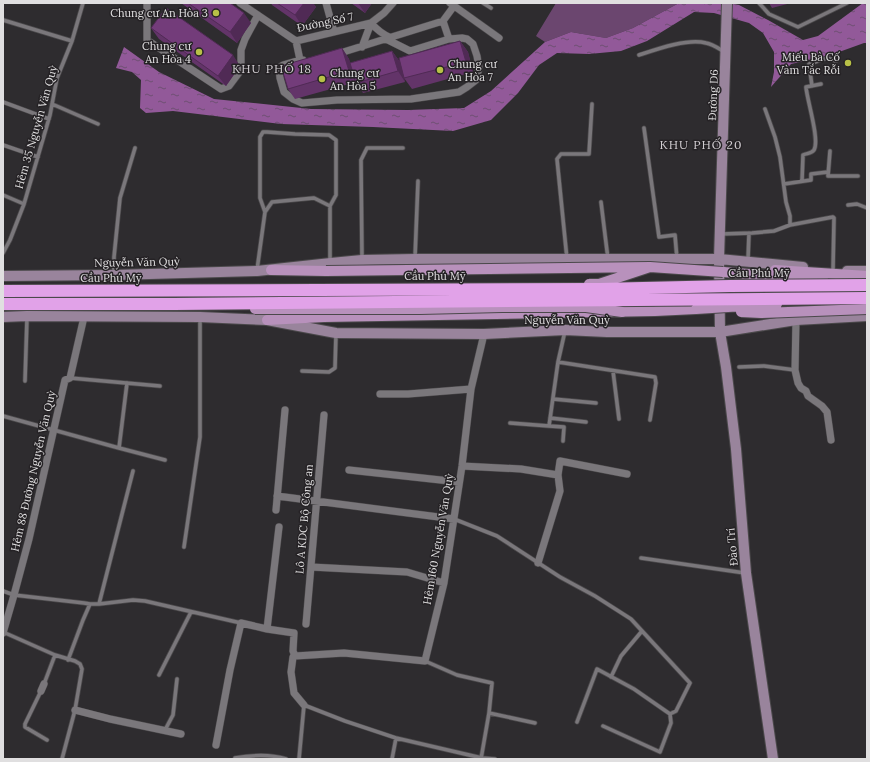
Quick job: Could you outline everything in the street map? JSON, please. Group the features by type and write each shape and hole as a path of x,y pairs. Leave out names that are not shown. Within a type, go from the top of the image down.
{"highway":[{"name":"Cầu Phú Mỹ","path":"3,291 591,289 867,284"},
{"path":"3,304 867,299"}],"main road":[{"name":"Cầu Phú Mỹ","path":"3,286 398,286 599,284 650,266"},
{"name":"Cầu Phú Mỹ","path":"328,267 650,266 867,284"},
{"name":"Nguyễn Văn Quỳ","path":"271,270 328,267"},
{"name":"Cầu Phú Mỹ","path":"723,272 756,269 867,276"},
{"path":"3,310 398,310 502,307 586,307 622,312 867,299"},
{"path":"696,309 761,313 867,309"},
{"name":"Nguyễn Văn Quỳ","path":"267,320 324,317 622,312"}],"street":[{"path":"147,3 147,40 221,89 229,86 241,70 241,50 245,39 258,15"},
{"name":"Đường Số 7","path":"240,3 296,41 371,23 384,13 393,3"},
{"path":"326,3 334,32"},
{"name":"Đường D6","path":"720,259 727,3"},
{"path":"332,56 443,21 452,4 499,38"},
{"path":"443,21 449,39"},
{"path":"312,60 300,60 283,65 280,68 280,78 284,92 288,96 302,103 337,100 411,99 459,92 476,80 479,68 473,44 467,39 462,38 449,39 410,51 388,39 371,23 362,47"},
{"path":"296,41 300,60"},
{"name":"Nguyễn Văn Quỳ","path":"328,267 362,260 720,259 833,270 867,270"},
{"name":"Đào Trí","path":"720,259 720,332 726,367 735,442 746,573 773,759"},
{"name":"Nguyễn Văn Quỳ","path":"3,276 114,275 271,270"},
{"path":"140,274 142,317"},
{"name":"Nguyễn Văn Quỳ","path":"3,317 200,317 267,320 336,333 484,334 565,330 615,332 720,332 796,320 867,316"},
{"name":"Hẻm 88 Đường Nguyễn Văn Quỳ","path":"3,632 29,539 65,380 70,378 84,317"},
{"path":"796,320 795,370 799,386 806,391 808,396 822,406 827,412 831,440"},
{"name":"Hẻm 160 Nguyễn Văn Quỳ","path":"425,661 444,584 462,466 471,389 484,334"},
{"path":"380,394 408,394 471,389"},
{"path":"276,510 285,410"},
{"name":"Lô A KDC Bộ Công an","path":"306,624 324,415"},
{"path":"538,563 560,492 558,475 560,461 627,474"},
{"path":"462,466 514,468 558,475"},
{"path":"349,470 459,482"},
{"path":"278,496 454,519"},
{"path":"267,629 279,527"},
{"path":"311,566 407,572 444,584"},
{"path":"216,746 230,670 241,623 294,633 293,651 295,656 293,657 291,672 294,693 304,705"},
{"path":"295,656 344,653 425,661"},
{"path":"74,710 181,734"}],"lane":[{"name":"Hẻm 35 Nguyễn Văn Quỳ","path":"3,253 10,240 24,204 49,120 57,78 72,41 83,3"},
{"path":"483,3 491,8"},
{"path":"759,3 768,14 798,27 847,3"},
{"path":"3,20 72,41"},
{"path":"639,55 663,47 690,41 698,41 709,44 726,53"},
{"path":"812,86 809,64 827,58 836,61"},
{"path":"802,181 803,155 812,152 816,144 815,131 806,87 821,84"},
{"path":"3,102 49,120"},
{"path":"52,104 98,124"},
{"path":"567,260 557,159 561,154 589,154 592,104"},
{"path":"765,110 775,137 780,157 786,202 790,216 790,225"},
{"path":"644,128 659,237 675,235 677,260"},
{"path":"266,212 260,198 260,137 263,132 329,135 336,140 336,195 330,206 328,267"},
{"path":"3,145 38,157"},
{"path":"114,275 114,257 120,198 135,148"},
{"path":"362,260 361,160 367,148 403,148"},
{"path":"830,151 828,176 858,176"},
{"path":"784,184 811,180 811,174 828,172"},
{"path":"415,259 418,181"},
{"path":"3,195 24,204"},
{"path":"257,271 266,212 272,202 314,198 330,206"},
{"path":"601,202 608,260"},
{"path":"848,205 857,204 867,208"},
{"path":"720,234 774,231 790,225 833,217 833,270"},
{"path":"748,262 749,233"},
{"path":"25,381 27,316"},
{"path":"184,547 200,437 200,317"},
{"path":"549,426 558,362 565,330"},
{"path":"302,371 329,372 335,368 336,333"},
{"path":"558,362 655,377 656,383 650,420"},
{"path":"739,367 764,366 795,370"},
{"path":"613,371 619,419"},
{"path":"70,378 160,386"},
{"path":"119,448 127,383"},
{"path":"553,399 596,403"},
{"path":"3,416 165,460"},
{"path":"550,418 586,422"},
{"path":"510,423 564,428 563,441"},
{"path":"99,604 133,471"},
{"path":"454,519 497,536 560,577 595,596 631,619 690,683 676,711 670,714"},
{"path":"641,558 746,573"},
{"path":"3,591 14,595 90,604 134,600 145,601 241,623"},
{"path":"68,660 90,604"},
{"path":"159,675 191,612"},
{"path":"3,632 55,655 80,664 82,668 74,710 62,759"},
{"path":"611,677 621,656 642,632"},
{"path":"47,740 25,727 25,724 43,688 55,655"},
{"path":"425,661 457,675 492,683 482,758"},
{"path":"577,722 597,669 634,689 670,714 671,723 660,752 603,726"},
{"path":"165,730 173,715 177,679"},
{"path":"299,759 304,705 345,721 396,738 482,758 495,759"},
{"path":"489,713 536,723"},
{"path":"392,759 396,738"},
{"path":"235,758 248,756 274,756 286,759"}],"shaded area":[{"path":"556,3 679,3 633,28 606,38 571,32 545,42 536,36"}],"water":[{"path":"679,3 731,3 739,5 803,40 818,36 863,3 867,3 867,43 828,56 791,64 771,87 774,72 774,52 763,33 749,23 714,13 694,12 647,41 621,51 589,54 557,53 539,65 518,93 491,120 453,131 281,124 173,111 146,113 140,108 141,80 132,72 116,68 124,47 159,72 214,99 311,109 408,110 464,108 491,91 545,42 571,32 606,38 633,28"}],"building":[{"path":"188,3 230,3 244,13 230,32"},
{"path":"277,3 304,3 295,15"},
{"name":"Chung cư An Hòa 4","path":"166,8 233,55 218,76 151,28"},
{"path":"460,41 466,62 404,78 399,58"},
{"path":"342,48 349,71 288,89 281,66"},
{"path":"392,51 398,71 356,83 350,63"}],"place":[{"name":"Chung cư An Hòa 3","path":"216,13"},
{"name":"Chung cư An Hòa 4","path":"199,52"},
{"name":"Miếu Bà Cố Vàm Tắc Rỗi","path":"848,63"},
{"name":"Chung cư An Hòa 7","path":"440,70"},
{"name":"Chung cư An Hòa 5","path":"322,79"}],"district":[{"name":"KHU PHỐ 18","path":"272,69"},
{"name":"KHU PHỐ 20","path":"701,145"}]}
